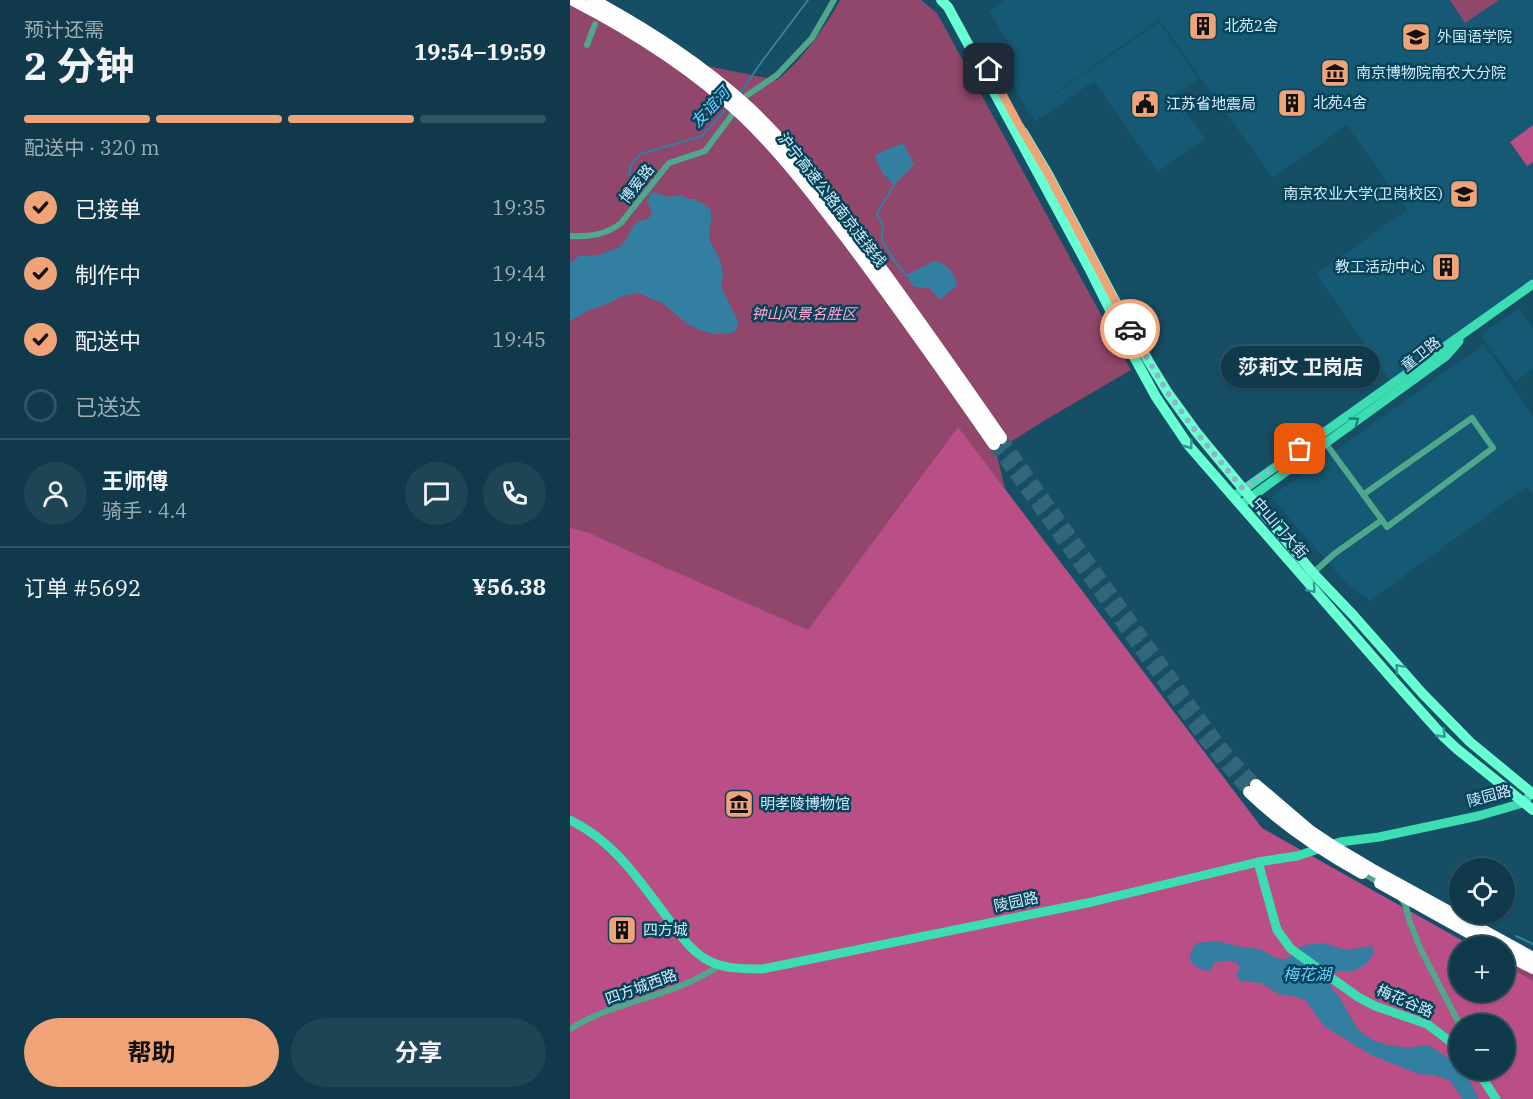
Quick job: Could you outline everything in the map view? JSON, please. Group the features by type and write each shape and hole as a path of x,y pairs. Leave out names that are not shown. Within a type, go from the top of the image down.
{"highway":[{"name":"沪宁高速公路南京连接线","path":"573,0 640,37 725,94"},
{"name":"沪宁高速公路南京连接线","path":"593,0 663,41 787,148 842,215 927,332 998,441"},
{"path":"1253,789 1273,814 1533,958"},
{"path":"1298,828 1329,855 1475,936"},
{"path":"1515,959 1533,968"}],"main road":[{"name":"中山门大街","path":"941,0 957,23 1156,397 1190,446 1443,736 1533,810"},
{"name":"中山门大街","path":"951,0 1149,362 1197,433 1313,573 1456,729 1532,794"}],"street":[{"name":"博爱路","path":"570,236 594,236 615,227 621,223 669,162 705,151 746,96 777,75 812,38 834,0"},
{"path":"587,45 595,24"},
{"name":"童卫路","path":"1236,501 1533,284"},
{"path":"1322,439 1387,527 1493,448 1472,418 1364,494"},
{"path":"1313,573 1334,554 1382,520"},
{"path":"1523,803 1532,794"},
{"name":"陵园路","path":"570,820 592,832 626,862 683,939 705,959 734,968 762,969 1125,894 1258,862 1297,856 1340,842 1379,837 1478,816 1523,803"},
{"path":"1340,842 1348,864 1399,895 1403,900 1421,950 1454,1014"},
{"name":"梅花谷路","path":"1258,862 1277,930 1291,949 1358,997 1375,1006 1427,1024 1449,1041"},
{"name":"四方城西路","path":"570,1029 586,1019 683,985 720,965"},
{"path":"1484,1080 1496,1099"}],"shaded area":[{"name":"南京农业大学(卫岗校区)","path":"1005,0 1533,0 1533,279 1391,381 1316,274 1407,210 1347,125 1273,178 1159,20 1028,112 1004,70 1017,56 989,11"},
{"name":"江苏省地震局","path":"1159,22 1198,79 1174,95 1205,139 1158,172 1094,81 1036,121 1029,112"},
{"path":"1533,125 1533,162 1527,166 1510,142"},
{"path":"1519,308 1533,328 1533,369 1515,382 1481,335"},
{"path":"1484,344 1533,417 1533,492 1526,487 1370,601 1344,581 1271,497"},
{"path":"958,427 1262,828 1454,936 1449,936 1449,1002 1515,1002 1515,971 1533,981 1533,1099 570,1099 570,528 589,533 808,630"}],"green space":[{"name":"钟山风景名胜区","path":"840,0 921,0 937,13 1131,370 996,451 1005,489 802,666 1449,941 1449,1002 1515,1002 1515,965 1533,973 1533,1099 570,1099 570,3 672,59 777,80 803,54"},
{"path":"1450,0 1499,0 1465,23"}],"water":[{"path":"904,144 914,165 894,185 881,171 875,155"},
{"path":"654,192 669,197 681,195 688,199 695,199 711,210 710,241 720,260 723,275 721,287 738,321 738,327 734,332 714,334 700,330 687,324 664,304 638,293 623,296 570,321 570,263 579,256 599,255 620,247 633,226 639,221 648,219 652,214 647,200"},
{"path":"934,261 942,263 949,269 957,285 940,300 929,288 914,287 906,275"},
{"name":"梅花湖","path":"1216,941 1260,949 1276,958 1285,959 1305,945 1323,943 1346,950 1372,946 1374,954 1365,965 1353,971 1336,971 1330,983 1332,988 1364,1035 1383,1044 1404,1047 1429,1045 1449,1059 1449,1080 1434,1075 1419,1074 1371,1055 1324,1026 1306,1001 1278,994 1262,983 1240,981 1236,975 1240,968 1236,962 1219,962 1213,964 1212,969 1208,971 1200,968 1190,960 1191,951 1196,943"},
{"name":"梅花湖","path":"1449,1080 1469,1080 1479,1099 1463,1099"}],"waterway":[{"name":"友谊河","path":"740,93 808,0"},
{"name":"友谊河","path":"651,195 638,186 629,174 631,165 640,154 701,137 727,108"},
{"path":"894,185 877,213 883,226 882,240 906,275"},
{"path":"1516,936 1533,944"}],"tunnel":[{"path":"1001,438 1212,735 1256,785"},
{"path":"994,444 1205,740 1249,792"}],"way so far":[{"path":"1130,329 1168,393 1243,489 1300,449"}],"place":[{"name":"北苑2舍","path":"1203,26"},
{"name":"外国语学院","path":"1416,37"},
{"name":"南京博物院南农大分院","path":"1335,73"},
{"name":"北苑4舍","path":"1292,103"},
{"name":"江苏省地震局","path":"1145,104"},
{"name":"南京农业大学(卫岗校区)","path":"1464,194"},
{"name":"教工活动中心","path":"1446,267"},
{"name":"莎莉文 卫岗店","path":"1300,449"},
{"name":"明孝陵博物馆","path":"739,804"},
{"name":"四方城","path":"622,930"}],"route":[{"path":"989,69 1048,174 1130,329"}]}
